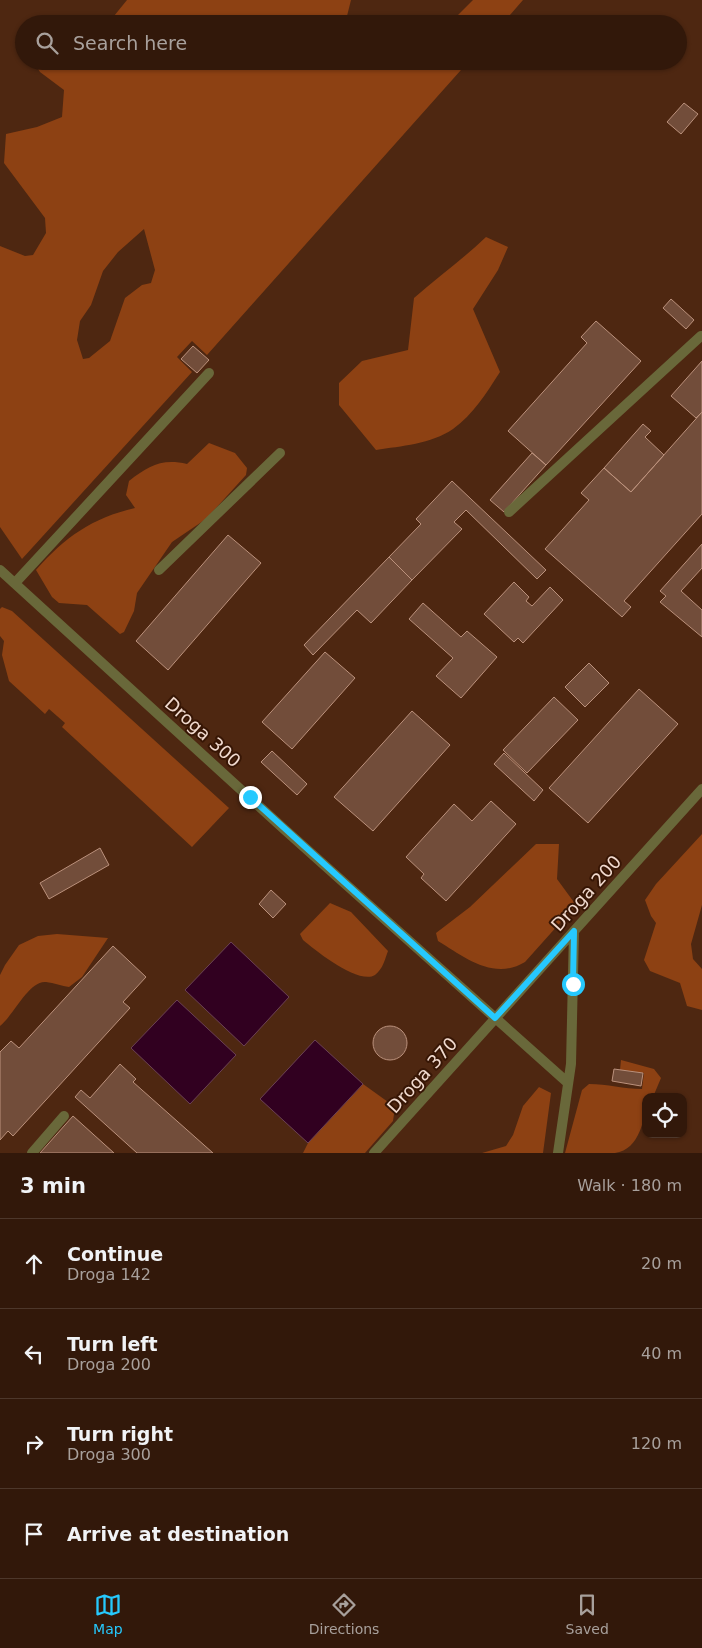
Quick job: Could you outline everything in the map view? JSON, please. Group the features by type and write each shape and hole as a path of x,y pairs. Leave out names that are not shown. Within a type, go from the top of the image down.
{"lane":[{"path":"509,512 701,336"},
{"path":"15,583 208,374"},
{"path":"159,570 280,453"},
{"name":"Droga 300","path":"0,570 568,1083"},
{"name":"Droga 200","path":"495,1018 702,790"},
{"path":"558,1153 571,1064 574,931"},
{"name":"Droga 370","path":"374,1153 495,1018"},
{"path":"32,1153 64,1116"}],"shaded area":[{"path":"0,0 702,0 702,1153 0,1153"},
{"path":"127,0 351,0 347,15 115,15"},
{"path":"473,0 523,0 510,15 458,15"},
{"path":"39,70 461,70 207,355 192,341 177,357 192,372 22,559 0,527 0,246 25,256 33,255 46,233 45,218 4,163 6,134 37,127 62,117 64,90","holes":["144,229 155,270 151,283 142,285 125,298 110,341 89,358 83,359 77,340 80,321 91,305 103,271 118,252"]},
{"path":"486,237 508,247 498,270 473,309 500,372 473,410 453,429 426,441 376,450 339,405 339,383 362,361 408,350 414,298"},
{"path":"209,443 235,453 247,468 246,475 206,519 172,542 137,593 134,611 124,632 120,634 87,605 59,603 52,597 36,570 47,558 80,530 92,523 135,508 126,495 129,481 136,476 149,467 163,463 178,462 187,464"},
{"path":"2,607 12,611 229,808 192,847 62,727 65,723 49,709 45,714 9,681 2,655 4,641 0,636 0,609"},
{"path":"702,834 702,905 691,944 693,959 702,969 702,1010 687,1006 680,983 650,971 644,960 656,923 645,900 656,884"},
{"path":"536,844 559,844 557,879 576,905 525,962 502,969 491,968 469,960 438,941 436,933 470,907"},
{"path":"330,903 351,912 388,951 382,967 375,975 368,977 349,971 327,959 303,940 300,934"},
{"path":"57,934 108,938 82,977 69,987 46,982 34,986 0,1026 0,975 5,965 19,945 38,936"},
{"path":"231,942 289,997 244,1046 185,990"},
{"path":"177,1000 236,1055 190,1104 131,1048"},
{"path":"315,1040 363,1084 308,1143 260,1099"},
{"path":"621,1060 654,1069 661,1078 655,1093 642,1093 642,1125 636,1139 624,1151 615,1153 565,1153 582,1090 589,1084 642,1089 644,1073 620,1070"},
{"path":"363,1084 395,1107 393,1121 365,1153 303,1153 308,1143"},
{"path":"539,1087 551,1093 543,1153 482,1153 506,1146 513,1135 523,1106"}],"building":[{"path":"684,103 698,114 681,134 667,122"},
{"path":"671,299 694,320 686,329 663,308"},
{"path":"596,321 641,361 546,465 508,431 587,343 581,337"},
{"path":"193,346 209,360 197,373 181,359"},
{"path":"702,361 702,412 696,418 671,396"},
{"path":"702,412 702,514 624,601 631,607 622,617 545,549 589,500 581,493 604,468 631,492"},
{"path":"643,424 651,431 645,437 664,455 631,492 604,468"},
{"path":"532,453 546,465 504,512 490,500"},
{"path":"452,481 546,570 537,579 466,510 454,522 462,529 412,580 389,557 421,524 416,519"},
{"path":"228,535 261,563 168,670 136,641"},
{"path":"702,544 702,568 681,591 702,610 702,637 660,602 666,596 660,591"},
{"path":"389,557 412,580 371,623 357,610 313,655 304,645"},
{"path":"514,582 529,597 526,601 532,606 550,587 563,600 523,643 518,638 514,642 484,614"},
{"path":"423,603 461,637 467,631 497,657 461,698 436,676 453,658 409,619"},
{"path":"325,652 355,678 292,749 262,722"},
{"path":"589,663 609,683 585,707 565,687"},
{"path":"639,689 678,724 588,823 549,788"},
{"path":"554,697 578,720 527,773 503,750"},
{"path":"412,711 450,745 373,831 334,797"},
{"path":"272,751 307,784 297,795 261,762"},
{"path":"504,753 543,790 534,801 494,764"},
{"path":"491,801 516,824 446,901 421,878 424,874 406,857 454,804 472,821"},
{"path":"100,848 109,865 49,899 40,883"},
{"path":"271,890 286,904 273,918 259,904"},
{"path":"113,946 146,977 123,1002 130,1008 13,1136 8,1131 0,1140 0,1052 11,1041 19,1048"},
{"path":"390,1026 397,1027 402,1031 406,1036 406,1050 402,1055 397,1059 390,1060 383,1059 378,1055 374,1050 373,1043 374,1036 378,1031 383,1027"},
{"path":"120,1064 136,1079 133,1082 213,1153 137,1153 75,1097 81,1090 90,1098"},
{"path":"614,1069 643,1073 641,1086 612,1081"},
{"path":"73,1116 114,1153 40,1153"}],"route":[{"path":"250,797 495,1018 574,931 573,984"}]}
